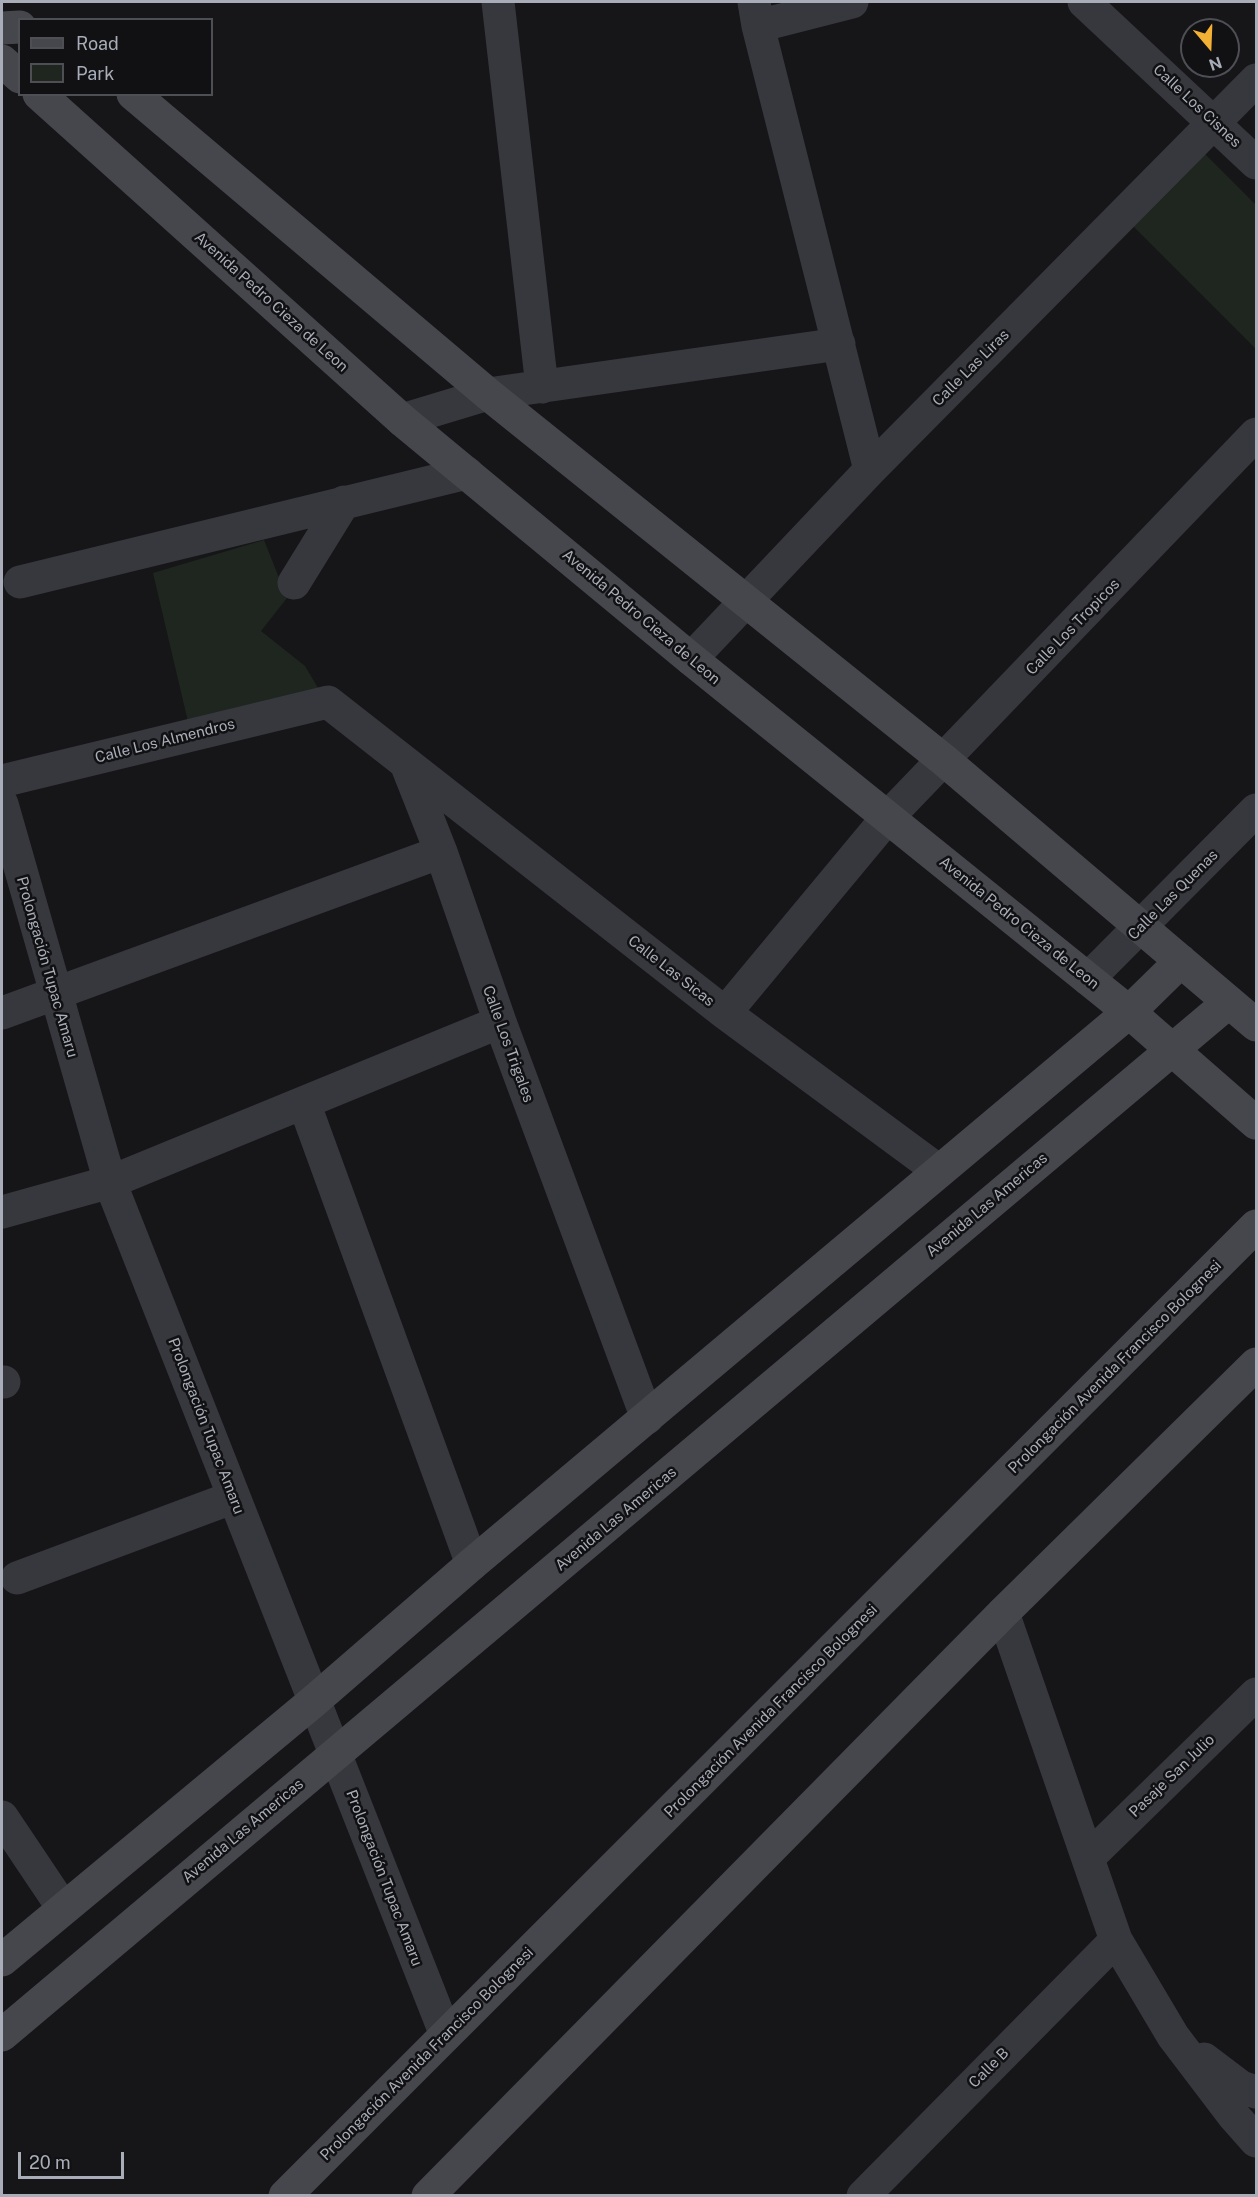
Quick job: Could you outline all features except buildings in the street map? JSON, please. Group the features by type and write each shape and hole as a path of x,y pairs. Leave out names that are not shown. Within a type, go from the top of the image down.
{"street":[{"path":"498,2 542,387"},
{"path":"852,2 756,14 870,470"},
{"name":"Calle Los Cisnes","path":"1084,2 1257,163"},
{"path":"2,28 18,27"},
{"path":"2,61 18,75"},
{"name":"Calle Las Liras","path":"691,660 870,470 1257,80"},
{"name":"Avenida Pedro Cieza de Leon","path":"41,96 402,420 691,660 1130,1012 1257,1123"},
{"path":"135,96 488,394 945,761 1257,1025"},
{"path":"402,420 488,394 839,344"},
{"name":"Calle Los Tropicos","path":"724,1013 887,818 945,761 1257,434"},
{"path":"20,582 467,473"},
{"path":"294,583 344,502"},
{"name":"Calle Los Almendros","path":"2,803 328,702 407,765"},
{"name":"Calle Los Trigales","path":"407,765 441,852 500,1022 647,1418"},
{"name":"Calle Las Sicas","path":"407,765 724,1013 939,1171"},
{"name":"Prolongación Tupac Amaru","path":"2,803 54,995 110,1182 446,2035"},
{"name":"Calle Las Quenas","path":"1088,979 1142,928 1257,810"},
{"path":"2,1013 441,852"},
{"path":"2,1960 314,1701 472,1564 1130,1012 1181,961"},
{"name":"Avenida Las Americas","path":"2,2035 1229,1002"},
{"path":"2,1212 110,1182 500,1022"},
{"path":"304,1103 472,1564"},
{"name":"Prolongación Avenida Francisco Bolognesi","path":"285,2196 1257,1226"},
{"path":"440,2191 1003,1613 1257,1364"},
{"path":"17,1578 234,1497"},
{"path":"1003,1613 1116,1940 1173,2036 1233,2115 1257,2141"},
{"name":"Pasaje San Julio","path":"1088,1858 1255,1700"},
{"path":"2,1817 63,1908"},
{"name":"Calle B","path":"863,2196 1116,1940"},
{"path":"1173,2036 1241,2087 1257,2092"}],"green space":[{"path":"1205,154 1256,205 1256,349 1133,226"},
{"path":"264,540 287,598 261,631 305,666 321,693 189,726 153,573"}]}
